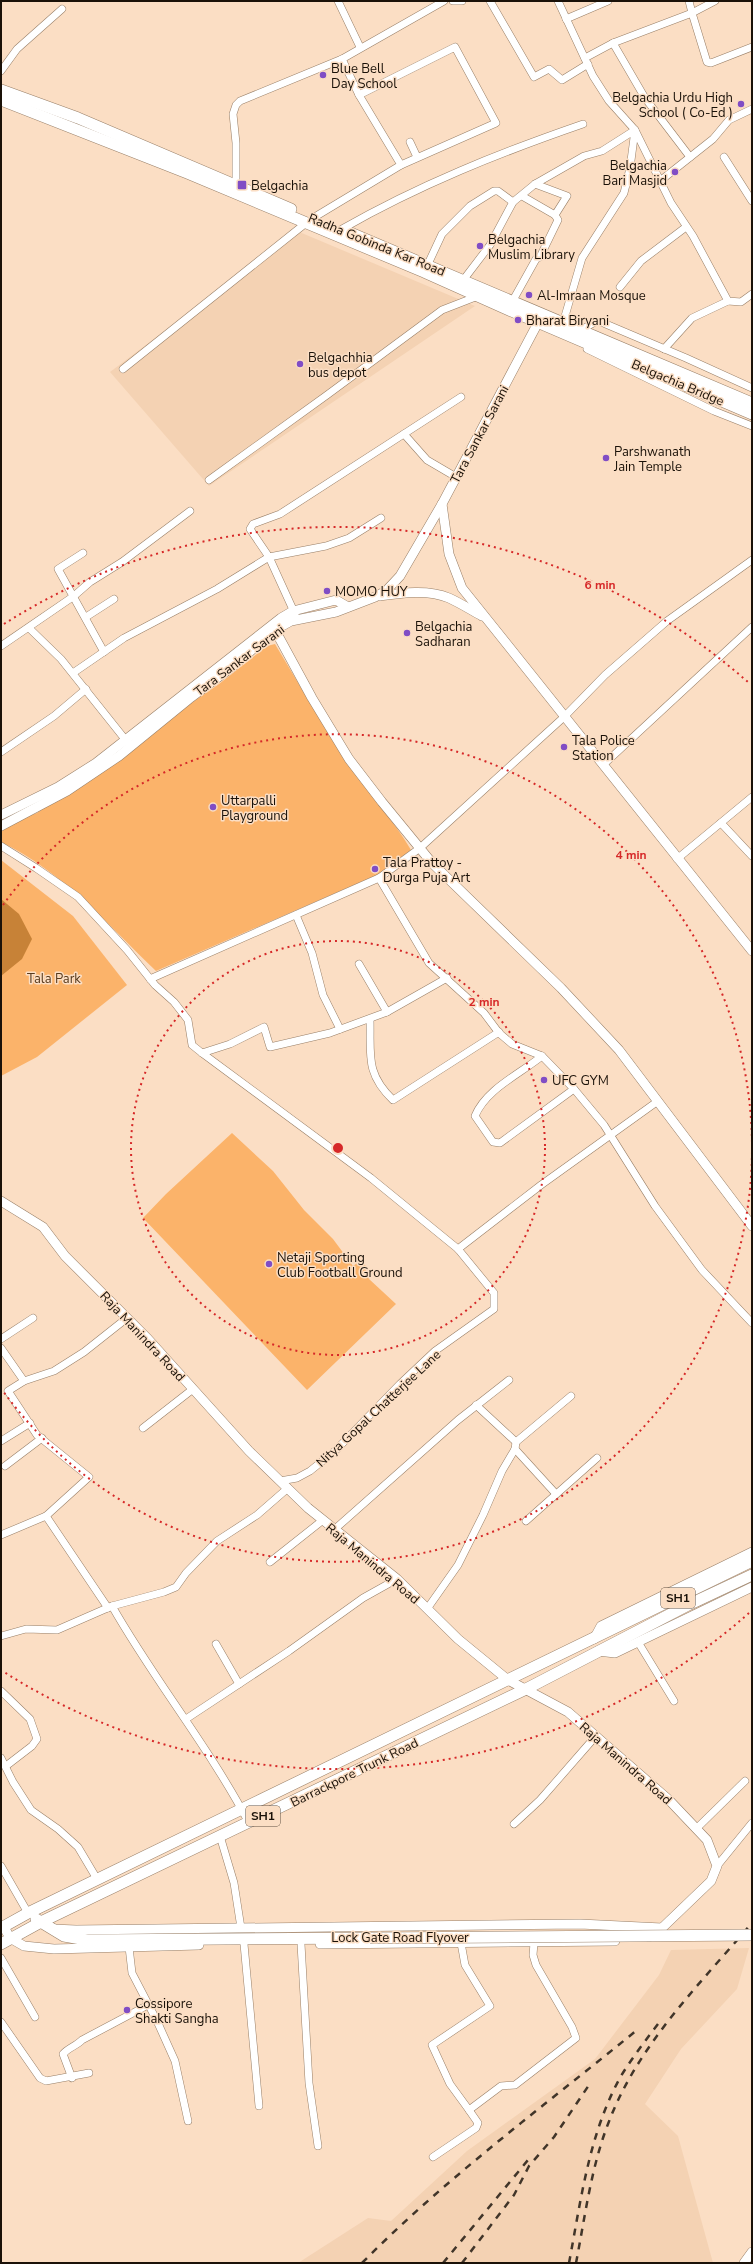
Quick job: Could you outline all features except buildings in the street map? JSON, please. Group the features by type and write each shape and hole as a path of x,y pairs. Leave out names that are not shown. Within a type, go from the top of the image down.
{"main road":[{"path":"1,90 78,118 236,190"},
{"path":"1,100 236,190 606,346 752,403"},
{"name":"Radha Gobinda Kar Road","path":"310,220 342,229 428,264 461,284"},
{"path":"480,293 512,302 540,318"},
{"path":"561,327 581,330 606,346"},
{"name":"Belgachia Bridge","path":"606,346 752,414"},
{"name":"SH1","path":"594,1639 752,1561"},
{"name":"Barrackpore Trunk Road","path":"6,1941 41,1922 526,1689 598,1651 752,1575"},
{"name":"Barrackpore Trunk Road","path":"2,1927 97,1879 594,1639"},
{"name":"Lock Gate Road Flyover","path":"28,1913 51,1929 73,1939 87,1940 752,1935"}],"street":[{"path":"338,1 360,47"},
{"path":"236,190 236,143 233,114 236,105 246,98 342,59 360,47 444,1"},
{"path":"453,1 462,1"},
{"path":"490,1 534,77 548,69 562,80 586,61 613,43 692,13 715,1"},
{"path":"558,1 586,61 609,101 635,130 660,181 728,301"},
{"path":"566,19 608,1"},
{"path":"688,1 707,62 711,63 752,46"},
{"path":"1,71 17,50 62,9"},
{"path":"613,43 645,98 690,157"},
{"path":"123,369 310,220 401,165 496,123 455,47 359,95"},
{"path":"342,59 359,95 401,165"},
{"path":"660,181 713,140 729,120 751,111"},
{"path":"342,229 378,208 480,161 583,124"},
{"path":"461,284 490,245 513,202 535,184 584,156 602,152 635,130"},
{"path":"635,130 630,168 624,193 582,258 561,327 581,346 714,411 751,424"},
{"path":"410,142 417,157"},
{"path":"724,157 752,201"},
{"path":"535,184 567,196 555,215"},
{"path":"428,264 442,234 470,206 494,190 498,191 513,202"},
{"path":"512,302 536,259 540,257 558,220 555,215 522,196"},
{"path":"620,287 641,261 686,227"},
{"path":"209,480 442,310 480,293"},
{"path":"664,349 692,318 728,301 741,302 752,294"},
{"name":"Tara Sankar Sarani","path":"1,826 67,791 232,668 275,630 297,620 336,612 375,597 386,591 400,576 442,504 540,318"},
{"path":"581,330 595,322 601,322 752,388"},
{"path":"297,620 269,557 250,527 280,514 461,397"},
{"path":"404,434 427,460 456,477"},
{"path":"442,504 451,561 462,588 752,951"},
{"path":"1,646 74,596 90,582 122,562 190,511"},
{"path":"73,673 124,638 218,589 269,557 326,546 349,538 381,518"},
{"path":"83,553 58,569 86,617 104,652"},
{"path":"150,979 379,878 420,848 564,717 605,675 667,621 752,560"},
{"path":"375,597 400,593 424,593 448,598 487,619"},
{"path":"86,617 114,598"},
{"path":"1,815 58,787 129,744 227,659 293,611 336,600 348,607"},
{"path":"603,765 752,627"},
{"path":"28,628 73,673 129,744"},
{"path":"275,630 312,698 349,759 432,863 561,988 619,1050 752,1226"},
{"path":"1,752 54,716 86,689"},
{"path":"677,859 752,797"},
{"path":"721,823 752,856"},
{"name":"Nitya Gopal Chatterjee Lane","path":"1,846 78,897 150,979 174,1002 188,1020 192,1045 371,1178 458,1249 494,1293 494,1309 435,1351 400,1384 336,1450 310,1471 297,1478 280,1481"},
{"path":"379,878 429,963 484,1013 499,1032 512,1044 542,1056 574,1089 610,1135 655,1206 702,1270 752,1323"},
{"path":"296,914 312,953 323,995 340,1029"},
{"path":"359,964 387,1012"},
{"path":"202,1053 230,1044 264,1027 270,1047 340,1029 387,1012 447,978"},
{"path":"370,1019 371,1068 374,1078 393,1100 499,1032"},
{"path":"542,1056 495,1091 477,1110 475,1116 493,1142 500,1144 574,1089"},
{"path":"458,1249 610,1135 658,1101"},
{"name":"Raja Manindra Road","path":"1,1201 43,1227 66,1256 127,1318 249,1451 323,1520 397,1579 458,1639 508,1680 568,1712 669,1800 707,1840 717,1866"},
{"path":"1,1339 33,1318"},
{"path":"1,1534 46,1516 89,1477 42,1438 8,1391 24,1381 54,1371 84,1352 127,1318"},
{"path":"1,1348 24,1381"},
{"path":"335,1530 476,1405 509,1380"},
{"path":"143,1428 193,1389"},
{"path":"427,1609 458,1565 483,1515 502,1471 516,1446 571,1396"},
{"path":"476,1405 516,1446 556,1494"},
{"path":"1,1441 30,1423"},
{"path":"5,1466 42,1438"},
{"path":"526,1521 597,1458"},
{"path":"1,1636 26,1629 57,1630 110,1607 164,1592 176,1587 186,1573 217,1541 257,1515 288,1488"},
{"path":"46,1516 186,1719 242,1809 249,1823"},
{"path":"270,1562 323,1520"},
{"path":"594,1639 601,1626 752,1552"},
{"path":"186,1719 289,1651 362,1598 397,1579"},
{"path":"598,1651 615,1652 751,1590"},
{"path":"638,1642 674,1701"},
{"path":"216,1644 239,1684"},
{"path":"1,1690 30,1719 37,1739 32,1746 6,1766"},
{"path":"514,1824 540,1800 595,1736"},
{"path":"1,1758 13,1782 31,1810 58,1829 78,1847 97,1879"},
{"path":"696,1829 745,1781"},
{"path":"2,1927 6,1941 24,1946 47,1948 244,1944 644,1941 662,1928 711,1881 717,1866 752,1823"},
{"path":"220,1836 234,1883 241,1928"},
{"path":"1,1866 28,1913"},
{"path":"51,1929 76,1930 580,1924 662,1928"},
{"path":"433,2157 476,2128 478,2123 450,2084 432,2045 490,2006 465,1964 461,1943"},
{"path":"469,2110 501,2086 515,2085 576,2038 572,2026 536,1965 534,1943"},
{"path":"244,1944 259,2106"},
{"path":"302,1944 309,2076 318,2146"},
{"path":"128,1946 132,1973 175,2061 188,2121"},
{"path":"1,1958 35,2018"},
{"path":"72,2078 64,2059 63,2054 66,2051 82,2040 148,2005"},
{"path":"1,2022 40,2078 46,2081 72,2078 89,2073"},
{"path":"744,2263 752,2252"}],"shaded area":[{"path":"297,231 475,306 209,486 110,372"},
{"path":"1,899 19,914 32,939 22,959 1,976"},
{"path":"749,1948 737,1989 681,2049 645,2104 678,2136 713,2263 298,2263 368,2218 391,2221 467,2151 595,2059 659,1975 671,1950"}],"green space":[{"name":"Uttarpalli Playground","path":"275,644 348,763 411,850 377,875 156,971 64,883 23,854 1,842 1,826 37,813 57,797 86,784 145,735 219,684 267,646"},
{"name":"Tala Park","path":"1,860 73,916 127,985 37,1057 1,1076"},
{"name":"Netaji Sporting Club Football Ground","path":"232,1133 273,1171 304,1210 333,1239 353,1266 360,1261 373,1272 369,1279 396,1304 307,1390 143,1218 166,1194"}],"railway":[{"path":"576,2263 597,2158 608,2124 620,2096 635,2069 671,2018 752,1923"},
{"path":"569,2263 582,2191 601,2120 621,2076 658,2024"},
{"path":"362,2263 427,2201 461,2172 637,2030"},
{"path":"462,2263 514,2195 529,2166 554,2137 589,2085"},
{"path":"443,2263 528,2160"}],"place":[{"name":"Blue Bell Day School","path":"323,75"},
{"name":"Belgachia Urdu High School ( Co-Ed )","path":"741,104"},
{"name":"Belgachia Bari Masjid","path":"675,172"},
{"name":"Belgachia","path":"242,185"},
{"name":"Belgachia Muslim Library","path":"480,246"},
{"name":"Al-Imraan Mosque","path":"529,295"},
{"name":"Bharat Biryani","path":"518,320"},
{"name":"Belgachhia bus depot","path":"300,364"},
{"name":"Parshwanath Jain Temple","path":"606,458"},
{"name":"MOMO HUY","path":"327,591"},
{"name":"Belgachia Sadharan","path":"407,633"},
{"name":"Tala Police Station","path":"564,747"},
{"name":"Uttarpalli Playground","path":"213,807"},
{"name":"Tala Prattoy - Durga Puja Art","path":"375,869"},
{"name":"UFC GYM","path":"544,1080"},
{"name":"Netaji Sporting Club Football Ground","path":"269,1264"},
{"name":"Cossipore Shakti Sangha","path":"127,2010"}]}
